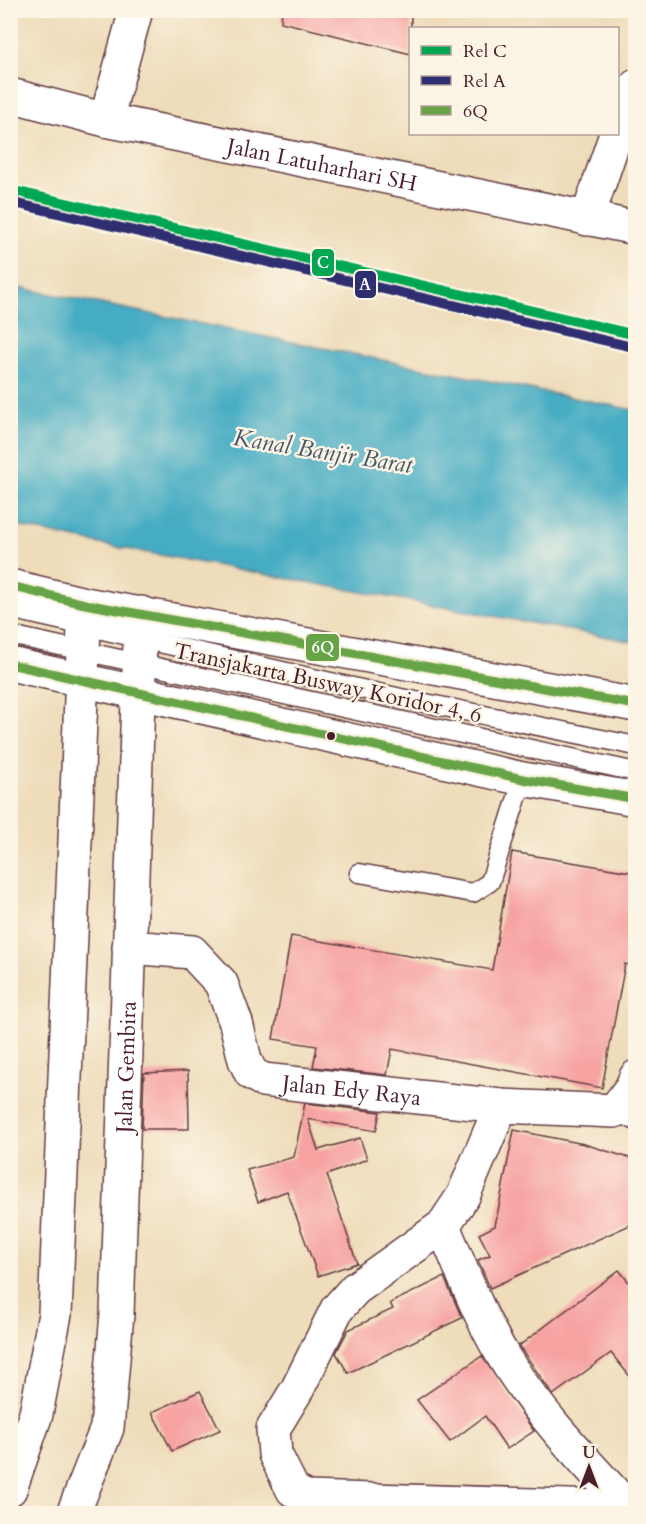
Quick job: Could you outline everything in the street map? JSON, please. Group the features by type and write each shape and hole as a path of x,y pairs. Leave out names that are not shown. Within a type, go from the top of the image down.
{"main road":[{"path":"106,120 136,10"},
{"path":"619,127 636,86"},
{"name":"Jalan Latuharhari SH","path":"10,95 106,120 636,228"},
{"path":"587,219 616,135"},
{"path":"10,586 111,644 523,779 636,799"},
{"path":"10,1490 36,1414 55,1314 111,644"},
{"path":"10,664 111,644 636,705"},
{"name":"Jalan Gembira","path":"73,1514 107,1428 117,1314 129,947 111,644"},
{"name":"Jalan Edy Raya","path":"129,947 192,952 221,984 236,1023 245,1060 251,1073 263,1080 501,1106 625,1116 636,1077"},
{"path":"501,1106 463,1196 443,1226 355,1289 337,1309 298,1388 273,1429 275,1454 293,1490 307,1498 631,1508"},
{"path":"443,1226 477,1305 509,1366 555,1428 631,1508"}],"lane":[{"name":"Transjakarta Busway Koridor 4, 6","path":"10,609 111,644 636,772"},
{"name":"Transjakarta Busway Koridor 4, 6","path":"10,635 111,644"},
{"path":"111,644 401,698 636,746"},
{"path":"359,873 473,893 490,882 523,779"}],"water":[{"name":"Kanal Banjir Barat","path":"11,286 635,410 635,642 105,545 11,525"}],"building":[{"path":"282,10 411,10 409,54 281,22"},
{"path":"512,852 636,873 636,966 625,964 602,1088 392,1049 387,1075 313,1067 317,1046 273,1039 291,936 492,970"},
{"path":"188,1071 189,1129 142,1129 144,1073"},
{"path":"305,1103 380,1112 376,1131 308,1119 318,1150 360,1138 367,1159 327,1175 357,1263 318,1276 287,1191 258,1202 247,1170 294,1157"},
{"path":"514,1130 584,1144 636,1160 636,1207 630,1225 490,1288 478,1260 490,1255 479,1234 495,1226"},
{"path":"619,1270 636,1291 636,1384 611,1353 553,1395 519,1346"},
{"path":"444,1277 462,1318 348,1373 336,1353 348,1330 393,1309 390,1303"},
{"path":"482,1356 534,1431 507,1449 485,1416 450,1442 417,1400"},
{"path":"200,1391 220,1430 172,1451 152,1412"}],"rail line":[{"name":"C","path":"10,190 636,335"},
{"name":"A","path":"10,202 633,347"}],"transit line":[{"name":"6Q","path":"10,586 85,604 636,705"},
{"name":"6Q","path":"10,664 523,779 636,799"}]}
